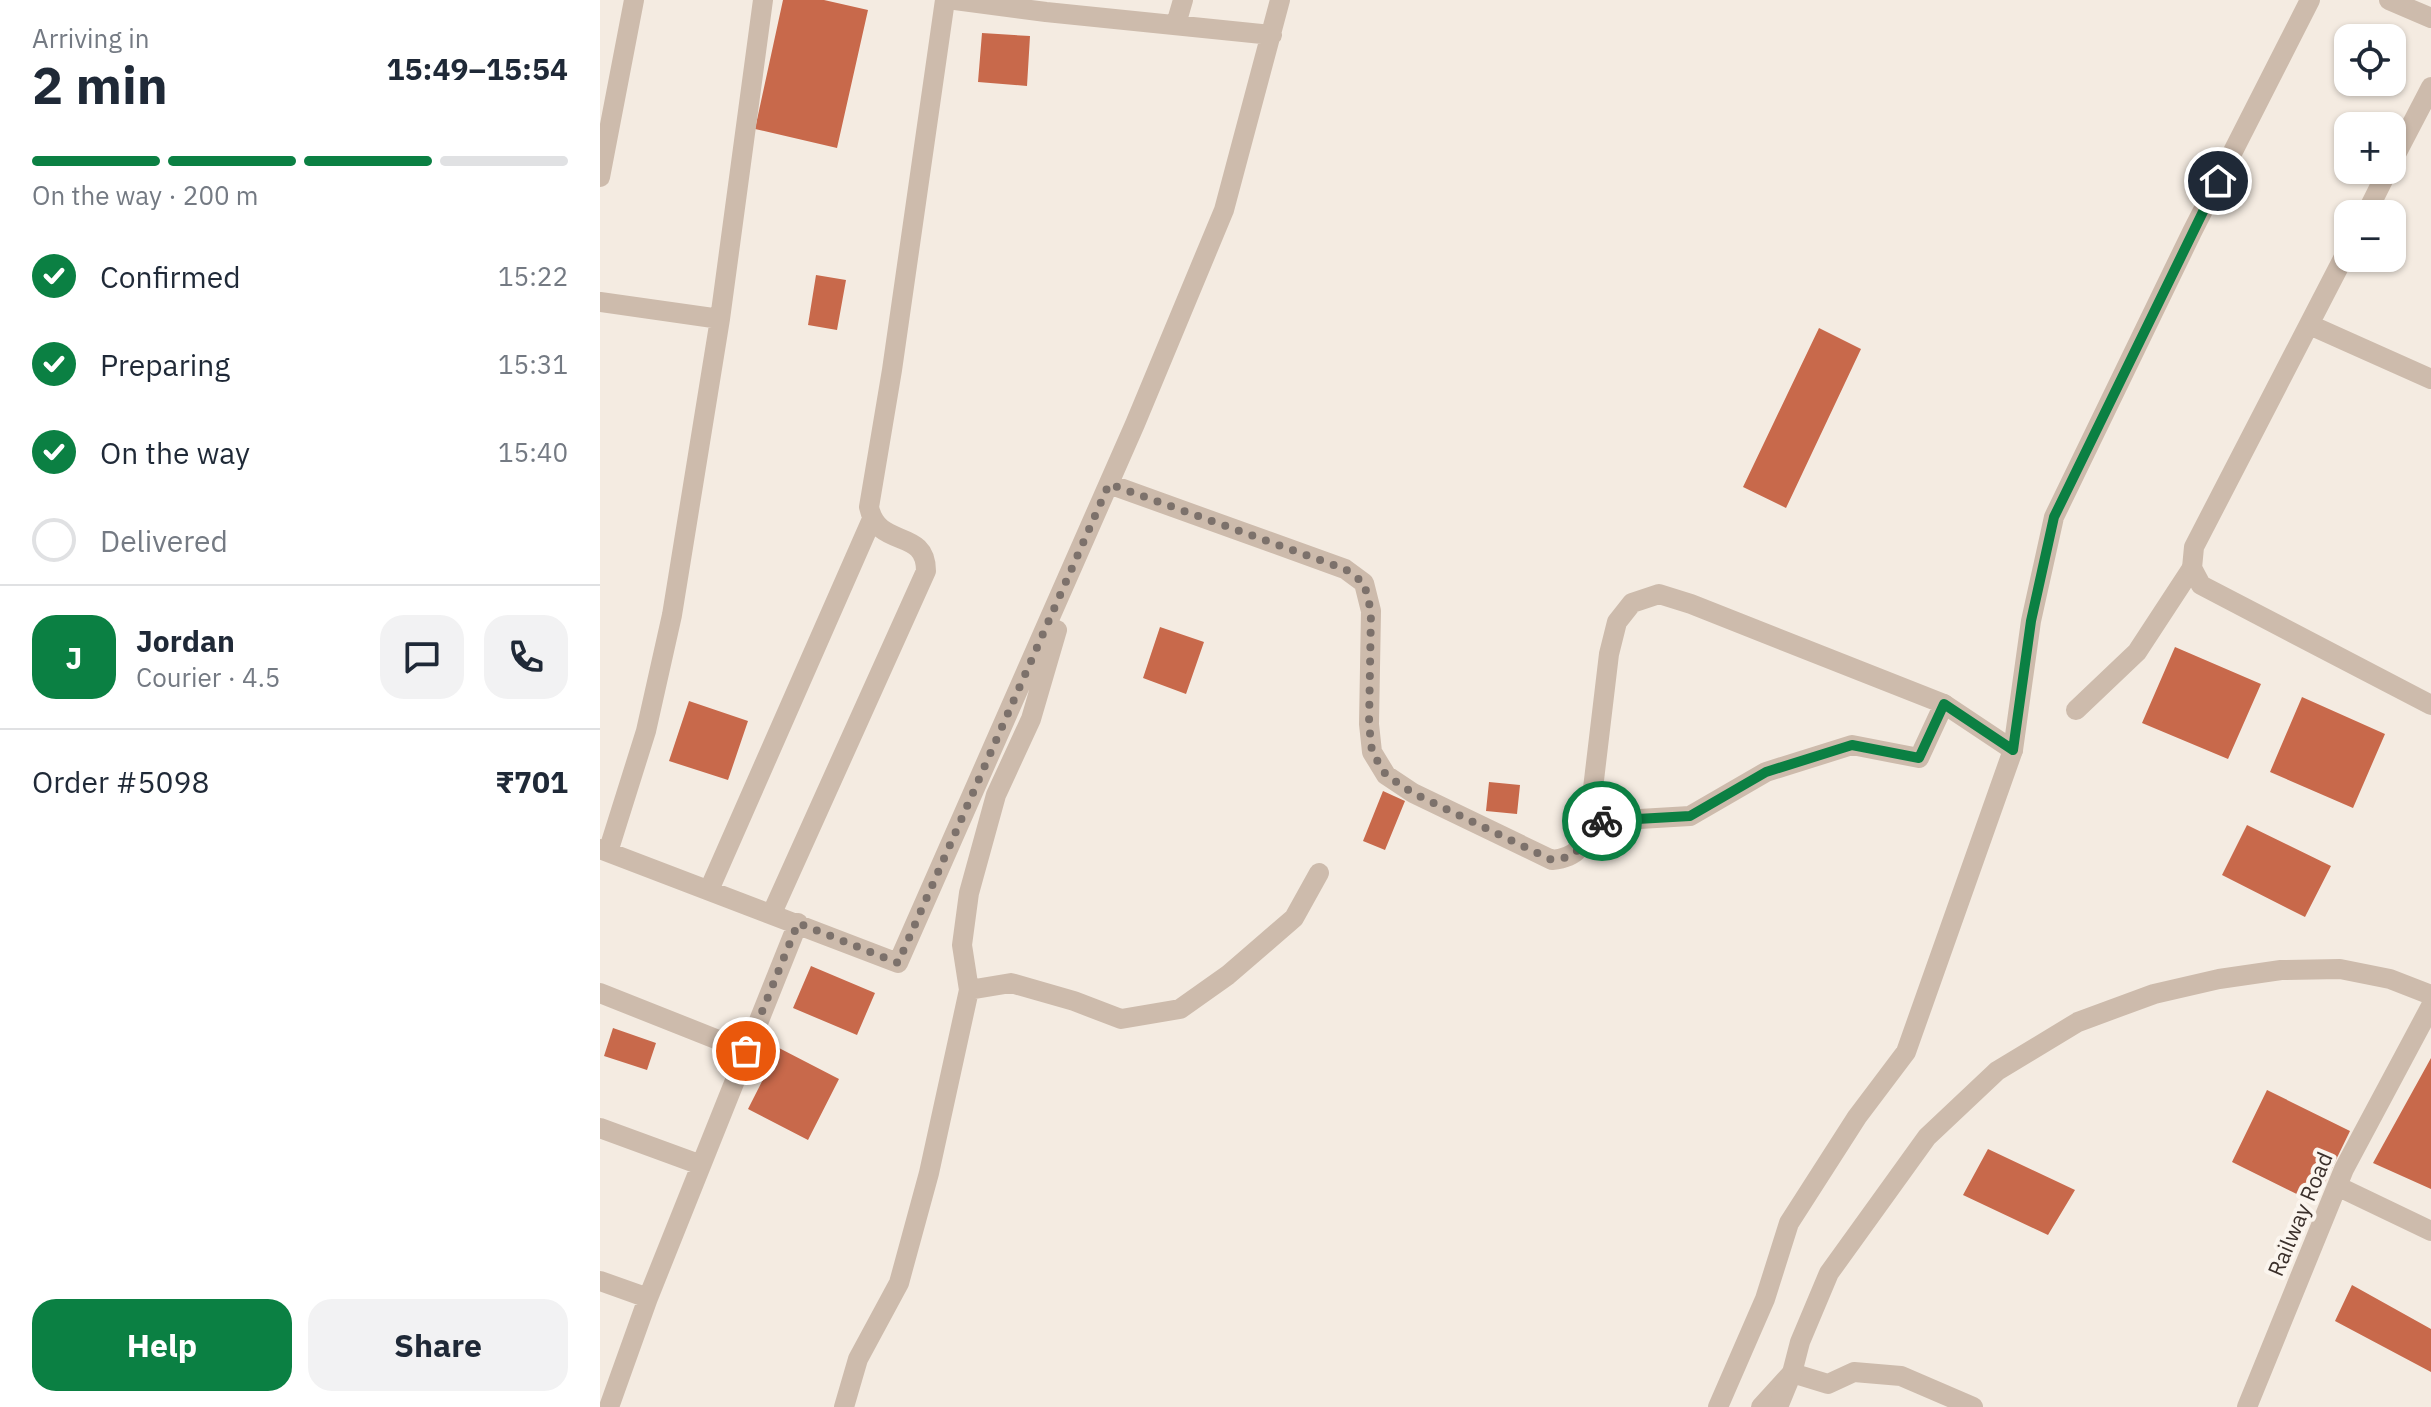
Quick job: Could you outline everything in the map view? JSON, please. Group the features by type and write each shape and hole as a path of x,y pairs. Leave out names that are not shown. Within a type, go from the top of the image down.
{"street":[{"path":"600,177 634,0"},
{"path":"763,0 720,319 672,615 646,731 604,850 898,963 1109,484 1224,210 1280,0"},
{"path":"772,913 926,571 926,557 918,547 881,530 872,519 869,507 892,370 945,0"},
{"path":"955,0 1046,6 1272,35"},
{"path":"1176,24 1183,0"},
{"path":"1718,1407 1765,1299 1789,1223 1857,1117 1906,1052 2013,750 2031,621 2054,517 2199,218 2310,0"},
{"path":"2389,0 2431,18"},
{"path":"2406,135 2431,87"},
{"path":"2076,710 2137,652 2192,568 2194,547 2336,272"},
{"path":"600,302 720,319"},
{"path":"2310,325 2431,379"},
{"path":"1109,484 1345,569 1364,583 1371,611 1369,724 1372,752 1386,775 1413,793 1552,860 1569,858 1583,844 1589,822 1609,654 1617,622 1632,603 1659,594 1944,704 2013,750"},
{"path":"709,890 872,519"},
{"path":"844,1407 858,1359 899,1283 929,1173 969,990 962,945 969,893 996,795 1031,719 1081,548"},
{"path":"2192,568 2201,585 2431,705"},
{"path":"1589,822 1690,816 1766,772 1852,745 1919,758 1944,704"},
{"path":"969,990 1011,983 1074,1001 1121,1019 1180,1009 1228,975 1294,918 1319,873"},
{"path":"609,1407 648,1298 798,923"},
{"path":"1778,1407 1800,1342 1829,1273 1927,1137 1997,1071 2078,1022 2154,994 2219,979 2281,970 2340,969 2390,979 2431,995"},
{"path":"600,993 746,1051"},
{"name":"Railway Road","path":"2247,1407 2337,1186 2431,1006"},
{"path":"600,1128 701,1165"},
{"path":"2337,1186 2431,1231"},
{"path":"600,1281 648,1298"},
{"path":"1792,1373 1828,1384 1854,1372 1901,1376 1973,1407"},
{"path":"1761,1407 1792,1373"}],"building":[{"path":"783,0 824,0 868,10 837,148 755,129"},
{"path":"982,33 1030,36 1027,86 978,82"},
{"path":"816,275 846,280 837,330 808,325"},
{"path":"1819,328 1861,349 1786,508 1743,487"},
{"path":"1160,627 1204,642 1186,694 1143,678"},
{"path":"2175,647 2261,684 2228,759 2142,723"},
{"path":"2302,697 2385,734 2353,808 2270,772"},
{"path":"689,701 748,721 728,780 669,761"},
{"path":"1489,782 1520,785 1517,814 1486,811"},
{"path":"1383,791 1405,801 1385,850 1363,841"},
{"path":"2247,825 2331,866 2305,917 2222,875"},
{"path":"811,966 875,993 857,1035 793,1008"},
{"path":"613,1028 656,1043 647,1070 604,1056"},
{"path":"779,1048 839,1079 808,1140 748,1109"},
{"path":"2431,1058 2431,1189 2373,1163"},
{"path":"2267,1090 2350,1131 2315,1203 2232,1162"},
{"path":"1988,1149 2075,1190 2048,1235 1963,1195"},
{"path":"2352,1285 2431,1329 2431,1372 2335,1321"}],"way so far":[{"path":"746,1051 798,923 898,963 1109,484 1345,569 1364,583 1371,611 1369,724 1372,752 1386,775 1413,793 1552,860 1569,858 1583,844 1589,822 1602,821"}],"route":[{"path":"1602,821 1690,816 1766,772 1852,745 1919,758 1944,704 2013,750 2031,621 2054,517 2218,181"}]}
